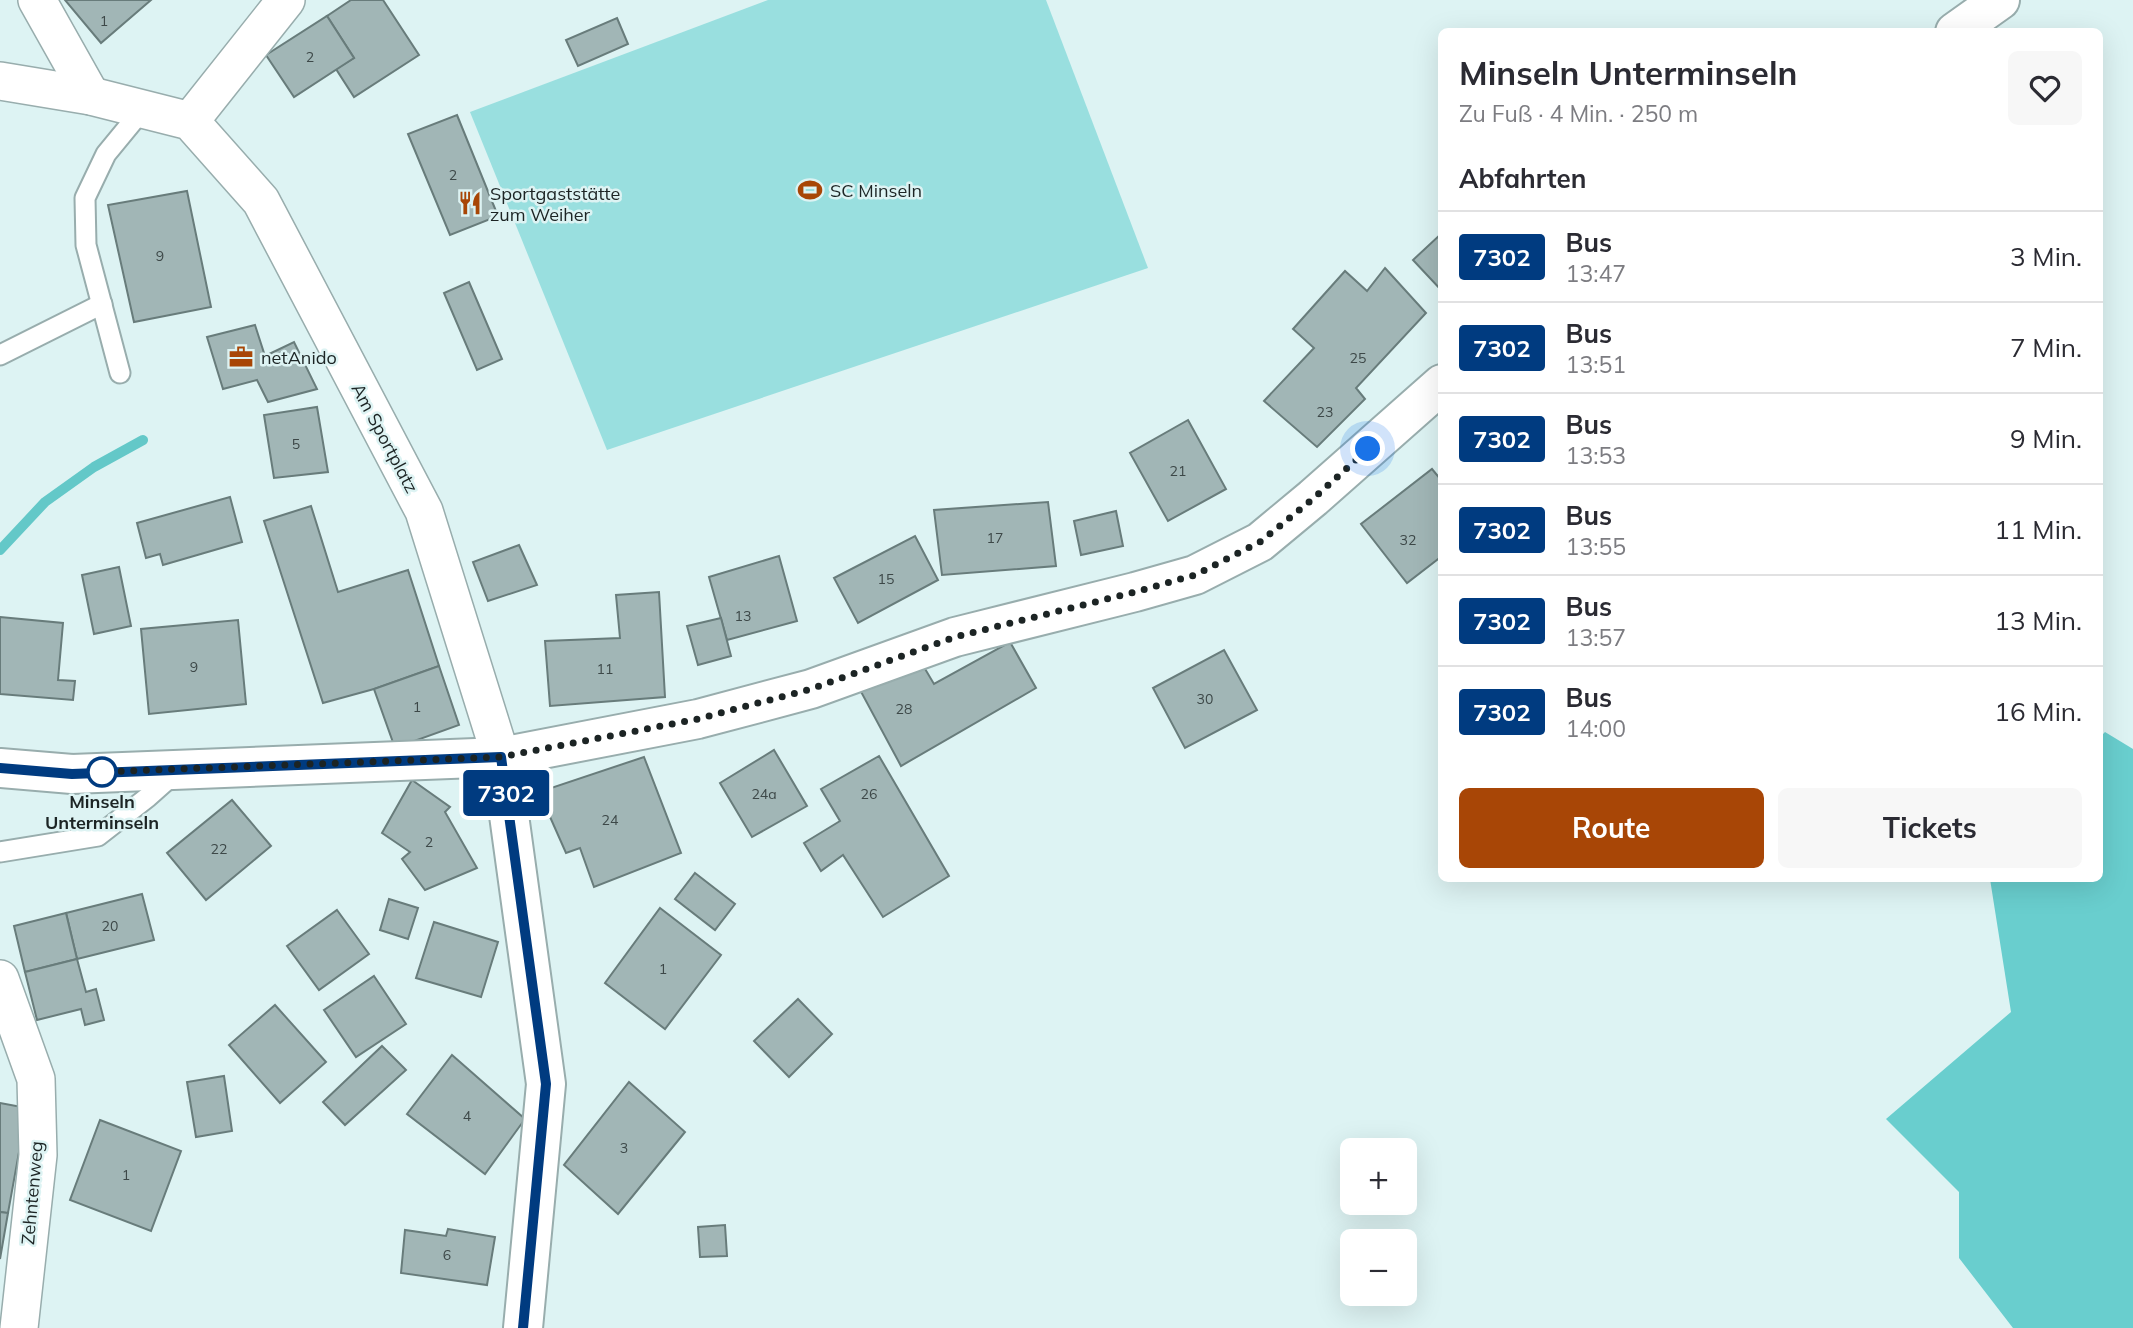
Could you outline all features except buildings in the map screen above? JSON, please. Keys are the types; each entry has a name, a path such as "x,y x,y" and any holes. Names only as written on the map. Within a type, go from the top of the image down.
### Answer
{"street":[{"path":"37,0 91,96"},
{"path":"0,80 91,96 191,121 286,0"},
{"path":"1961,28 2000,0"},
{"name":"Am Sportplatz","path":"191,121 261,201 424,512 501,757"},
{"path":"0,768 72,774 501,757 698,719 811,689 955,637 1195,575 1260,542 1314,498 1438,388"},
{"path":"501,757 546,1084 523,1328"},
{"name":"Zehntenweg","path":"0,979 36,1079 38,1155 19,1328"}],"lane":[{"path":"120,373 86,245 85,198 106,154 143,109"},
{"path":"0,355 102,304"},
{"path":"0,852 98,836 179,769"}],"shaded area":[{"name":"SC Minseln","path":"768,0 1046,0 1148,268 607,450 470,112"},
{"path":"2105,732 2133,749 2133,1328 2013,1328 1959,1258 1959,1192 1886,1119 2011,1012 1990,882 2103,882"}],"waterway":[{"path":"0,550 45,502 94,467 143,440"}],"bus line":[{"name":"7302","path":"0,768 72,774 501,757 546,1084 523,1328"}],"place":[{"name":"SC Minseln","path":"810,190"},
{"name":"Sportgaststätte zum Weiher","path":"470,203"},
{"name":"netAnido","path":"241,357"},
{"name":"Minseln Unterminseln","path":"102,772"}],"route":[{"path":"102,772 99,772 501,757 698,719 811,689 955,637 1195,575 1260,542 1368,449"}]}
